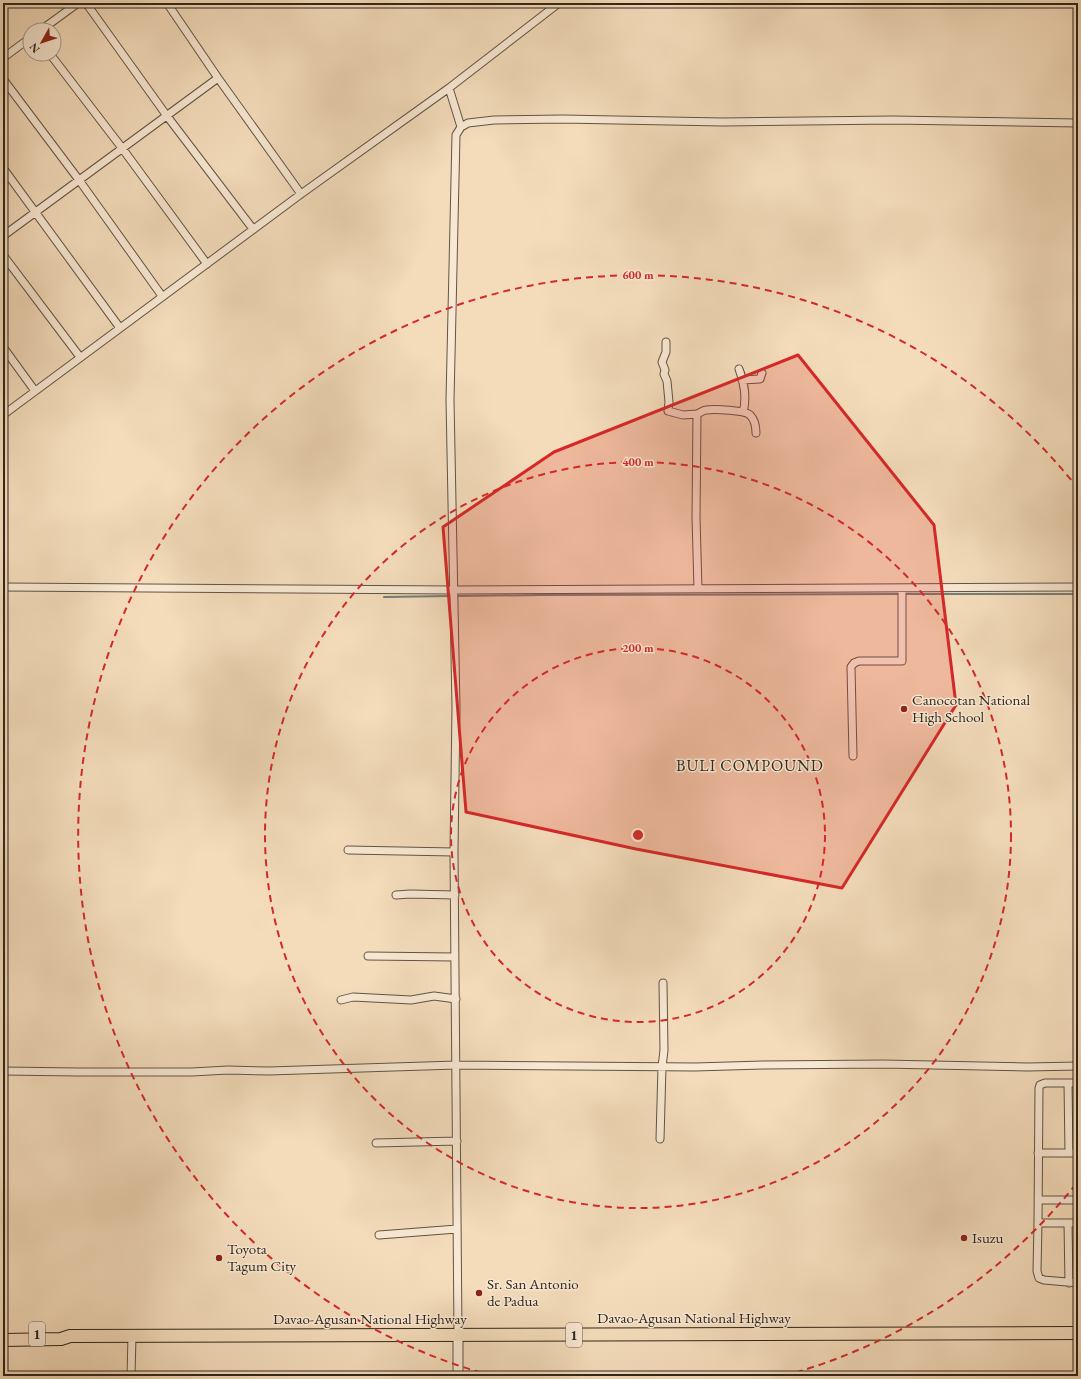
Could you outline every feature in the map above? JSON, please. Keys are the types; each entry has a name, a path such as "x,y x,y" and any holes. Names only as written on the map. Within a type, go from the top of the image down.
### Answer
{"highway":[{"name":"Davao-Agusan National Highway","path":"3,1334 61,1333 70,1336 132,1336 1078,1333"},
{"name":"Davao-Agusan National Highway","path":"3,1340 61,1339 70,1336"}],"street":[{"path":"52,22 78,3"},
{"path":"86,3 167,116 253,229"},
{"path":"168,3 218,78 301,194"},
{"path":"3,415 253,229 449,88 559,3"},
{"path":"3,58 22,44"},
{"path":"56,62 122,148 206,264"},
{"path":"3,236 218,78"},
{"path":"3,80 79,180 162,296"},
{"path":"449,88 461,127"},
{"path":"458,1376 454,852 456,707 450,400 456,135 461,127 468,123 494,120 563,119 722,122 893,120 1078,123"},
{"path":"3,168 36,211 120,328"},
{"path":"3,255 80,357"},
{"path":"666,342 666,352 662,362 667,381 669,402 668,411 683,415 697,414 706,410 743,412 749,414 753,420 756,433"},
{"path":"3,347 35,391"},
{"path":"739,369 742,374 745,405 743,412"},
{"path":"742,380 760,379 762,373"},
{"path":"697,414 696,517 698,589"},
{"path":"3,588 454,590 1078,586"},
{"path":"853,756 851,667 854,663 859,661 902,661 902,588"},
{"path":"348,850 454,852"},
{"path":"396,895 455,895"},
{"path":"368,956 456,957"},
{"path":"660,1139 662,1066 664,1050 663,983"},
{"path":"341,1000 353,997 411,1000 434,996 456,999"},
{"path":"3,1071 269,1071 456,1065 662,1066 883,1064 1078,1066"},
{"path":"1078,1083 1045,1083 1040,1086 1038,1153 1038,1275 1044,1280 1078,1283"},
{"path":"1068,1083 1069,1153"},
{"path":"376,1143 457,1141"},
{"path":"1038,1153 1078,1153"},
{"path":"1038,1200 1078,1200"},
{"path":"1038,1223 1078,1224"},
{"path":"1068,1223 1068,1283"},
{"path":"379,1235 457,1229"},
{"path":"131,1376 132,1336"}],"highlighted area":[{"path":"798,355 934,525 956,705 842,888 636,849 466,812 443,527 554,452"}],"waterway":[{"path":"458,596 899,594"},
{"path":"905,594 1078,594"},
{"path":"384,597 450,596"}],"place":[{"name":"Canocotan National High School","path":"904,709"},
{"name":"Isuzu","path":"964,1238"},
{"name":"Toyota Tagum City","path":"219,1258"},
{"name":"Sr. San Antonio de Padua","path":"479,1293"}],"district":[{"name":"BULI COMPOUND","path":"750,765"}]}
